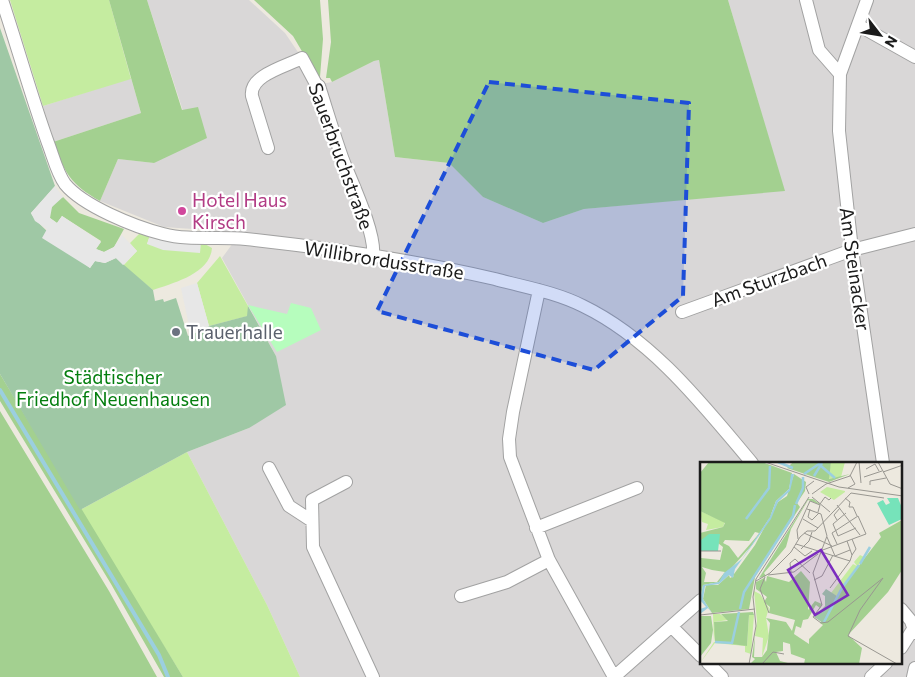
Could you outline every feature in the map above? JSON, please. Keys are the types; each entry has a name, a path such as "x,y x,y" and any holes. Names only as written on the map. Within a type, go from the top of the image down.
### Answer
{"street":[{"name":"Willibrordusstraße","path":"2,0 41,123 60,173 65,184 81,197 125,220 166,235 238,238 373,256 471,274 539,290 584,306 608,320 634,339 690,390 751,462"},
{"path":"806,0 819,50 840,74"},
{"name":"Am Steinacker","path":"867,0 840,74 839,140 852,250 883,462"},
{"path":"858,25 915,57"},
{"name":"Sauerbruchstraße","path":"268,148 252,96 252,88 259,79 302,58 316,84 319,86 333,131 367,224 374,248 373,256"},
{"name":"Am Sturzbach","path":"682,312 852,250 915,234"},
{"path":"539,290 513,412 509,445 511,464 549,560 614,677 700,601"},
{"path":"269,468 289,506 312,521"},
{"path":"346,482 312,500 313,546 373,677"},
{"path":"536,528 637,488"},
{"path":"461,596 507,582 549,560"},
{"path":"902,610 915,629 902,647"},
{"path":"672,626 700,655"},
{"path":"709,664 722,677"},
{"path":"871,677 885,664"},
{"path":"913,677 915,668"}],"highlighted area":[{"path":"489,82 689,103 683,296 594,370 377,311"}],"shaded area":[{"path":"147,0 249,0 285,33 302,58 315,85 332,82 379,60 395,157 449,163 483,197 543,223 584,209 784,190 728,0 915,0 915,677 300,677 267,605 187,452 249,428 276,356 222,258 233,243 235,232 164,227 100,201 118,159 154,163 183,111"},
{"path":"131,78 141,113 53,142 43,106"},
{"path":"55,186 63,197 52,207 50,218 57,223 62,216 101,242 96,249 104,252 114,247 122,235 137,251 123,265 116,258 105,263 95,261 90,268 42,238 47,229 35,221 31,213"},
{"path":"150,235 201,242 200,253 163,250 147,244"},
{"path":"197,283 209,326 191,335 181,288"}],"green space":[{"path":"10,0 109,0 131,79 43,106"},
{"path":"109,0 147,0 182,110 198,107 207,138 154,163 118,159 100,201 82,189 70,177 61,162 53,142 141,113"},
{"path":"254,0 320,0 323,39 320,77 317,77 293,36"},
{"path":"328,0 728,0 785,191 584,209 543,223 483,197 449,163 395,157 379,60 332,82 330,78 326,78 331,42"},
{"name":"Städtischer Friedhof Neuenhausen","path":"0,28 55,186 31,213 34,218 90,268 95,261 105,263 116,258 153,290 155,301 163,299 164,302 176,298 188,336 209,326 247,316 248,306 276,356 286,405 249,428 187,452 80,510 0,374"},
{"path":"63,197 79,213 124,229 114,247 104,252 96,249 101,241 62,216 57,223 50,218 50,211 53,206"},
{"path":"139,234 150,235 147,244 201,242 212,248 210,257 198,271 153,290 123,266 137,251 130,243"},
{"path":"220,256 248,306 248,316 209,326 197,283"},
{"path":"291,303 311,308 321,330 277,352 248,305 287,314"},
{"path":"0,374 183,677 164,677 111,584 0,401"},
{"path":"0,411 109,591 157,677 0,677"},
{"path":"187,452 267,605 300,677 183,677 80,510"}],"waterway":[{"path":"0,390 159,655 168,677"}],"place":[{"name":"Hotel Haus Kirsch","path":"182,211"},
{"name":"Trauerhalle","path":"176,332"}]}
